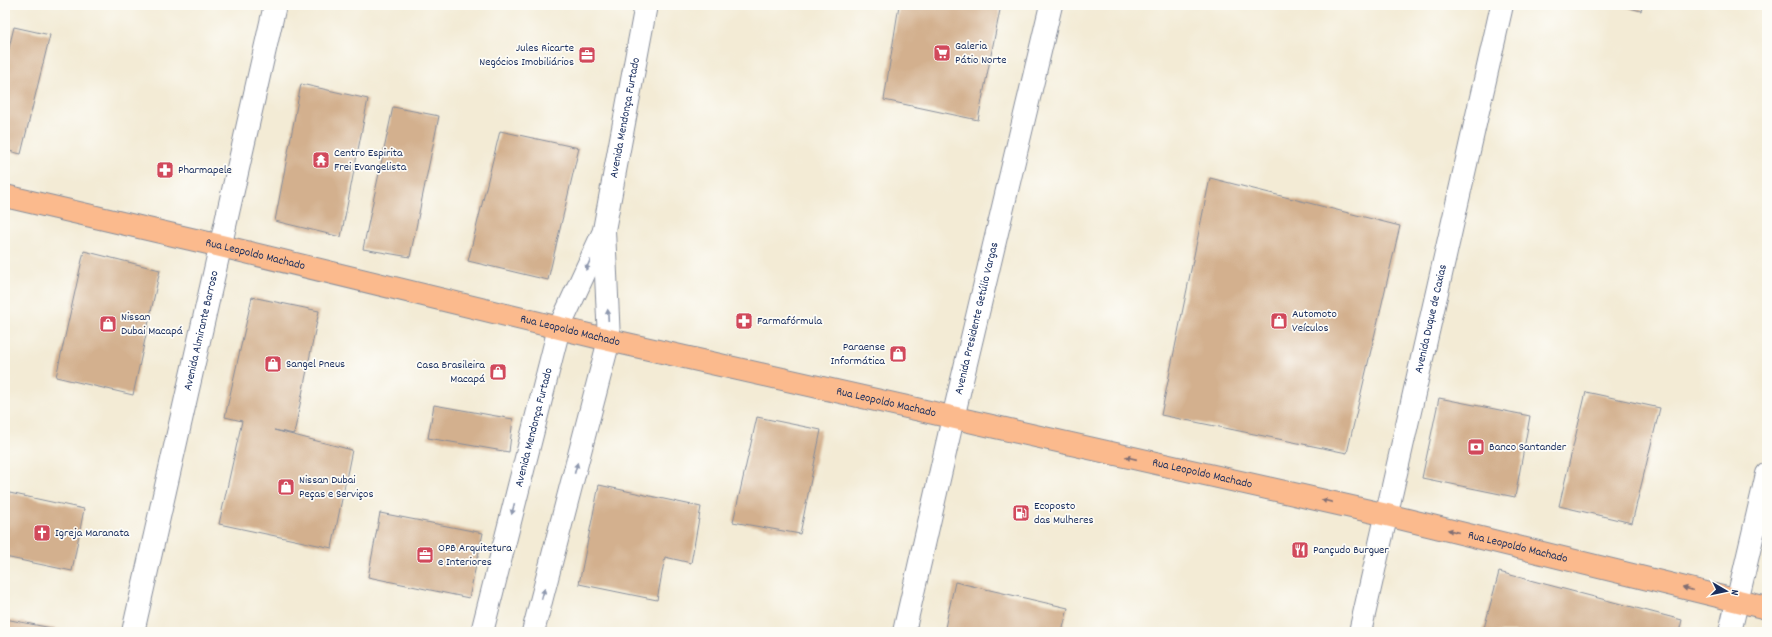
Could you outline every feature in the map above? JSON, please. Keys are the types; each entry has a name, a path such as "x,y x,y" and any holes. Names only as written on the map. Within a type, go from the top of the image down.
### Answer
{"main road":[{"name":"Rua Leopoldo Machado","path":"5,196 221,246 609,340 1387,515 1767,608"}],"street":[{"name":"Avenida Almirante Barroso","path":"133,632 275,5"},
{"name":"Avenida Mendonça Furtado","path":"534,632 609,340 604,230 646,5"},
{"name":"Avenida Presidente Getúlio Vargas","path":"904,632 1051,5"},
{"name":"Avenida Duque de Caxias","path":"1360,632 1502,5"},
{"name":"Avenida Mendonça Furtado","path":"482,632 560,328 604,230"},
{"path":"1730,632 1767,474"}],"building":[{"name":"Galeria Pátio Norte","path":"899,5 1001,5 978,120 884,100"},
{"path":"1618,5 1643,5 1641,11"},
{"path":"14,27 50,35 21,154 5,150 5,64"},
{"name":"Centro Espirita Frei Evangelista","path":"301,84 368,99 341,237 275,221"},
{"path":"393,107 439,116 410,257 363,249"},
{"path":"500,131 579,148 548,280 468,261"},
{"name":"Automoto Veículos","path":"1210,178 1400,226 1347,453 1161,415"},
{"name":"Nissan Dubai Macapá","path":"84,251 160,270 133,395 56,377"},
{"path":"252,297 319,311 294,434 274,430 352,450 332,548 219,524 242,421 225,417"},
{"path":"1586,392 1660,408 1632,523 1559,506"},
{"name":"Banco Santander","path":"1439,398 1530,416 1515,497 1422,478"},
{"path":"434,405 513,419 509,452 428,438"},
{"path":"757,417 821,430 800,534 733,522"},
{"path":"599,485 701,507 691,563 665,557 657,600 579,584"},
{"name":"Igreja Maranata","path":"5,492 84,509 72,571 5,557"},
{"name":"OPB Arquitetura e Interiores","path":"380,513 483,533 469,598 368,577"},
{"path":"1499,572 1682,620 1679,632 1483,632"},
{"path":"955,582 1068,608 1062,632 944,632"},
{"path":"5,619 67,631 67,632 5,632"}],"place":[{"name":"Galeria Pátio Norte","path":"942,53"},
{"name":"Jules Ricarte Negócios Imobiliários","path":"587,55"},
{"name":"Centro Espirita Frei Evangelista","path":"321,160"},
{"name":"Pharmapele","path":"165,170"},
{"name":"Farmafórmula","path":"744,321"},
{"name":"Automoto Veículos","path":"1279,321"},
{"name":"Nissan Dubai Macapá","path":"108,324"},
{"name":"Paraense Informática","path":"898,354"},
{"name":"Sangel Pneus","path":"273,364"},
{"name":"Casa Brasileira Macapá","path":"498,372"},
{"name":"Banco Santander","path":"1476,447"},
{"name":"Nissan Dubai Peças e Serviços","path":"286,487"},
{"name":"Ecoposto das Mulheres","path":"1021,513"},
{"name":"Igreja Maranata","path":"42,533"},
{"name":"Pançudo Burguer","path":"1300,550"},
{"name":"OPB Arquitetura e Interiores","path":"425,555"}]}
